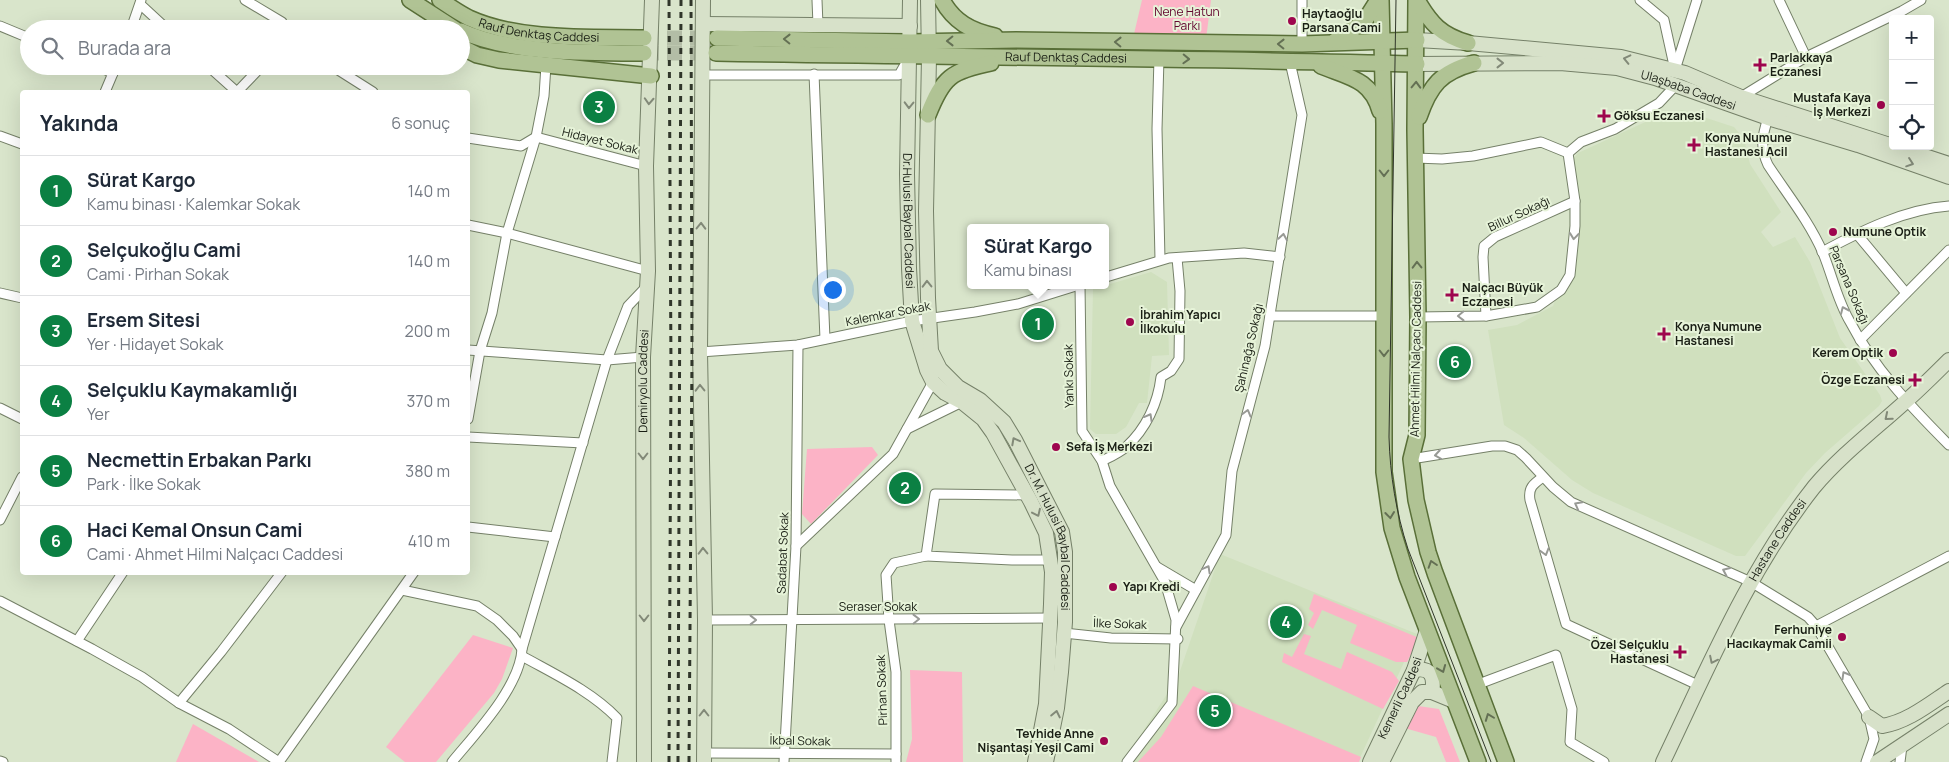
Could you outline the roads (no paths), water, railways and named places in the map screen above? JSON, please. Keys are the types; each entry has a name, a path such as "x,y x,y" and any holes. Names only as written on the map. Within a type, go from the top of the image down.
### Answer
{"main road":[{"path":"410,0 428,20"},
{"path":"410,0 441,20"},
{"path":"942,0 958,22 967,27 986,34 1016,40"},
{"path":"1379,0 1384,124 1384,472 1392,528 1406,577 1478,762"},
{"path":"1331,43 1358,27 1369,16 1379,0"},
{"path":"1417,0 1436,27 1454,38 1468,43"},
{"name":"Ahmet Hilmi Nalçacı Caddesi","path":"1417,0 1415,158 1418,435 1411,459 1416,500 1428,552 1506,762"},
{"name":"Rauf Denktaş Caddesi","path":"442,1 468,18 499,28 644,45 581,52 503,43 470,34"},
{"name":"Rauf Denktaş Caddesi","path":"717,46 910,49 929,42 1016,40 1302,44 1417,40"},
{"name":"Rauf Denktaş Caddesi","path":"910,49 929,57 1159,58 1416,64"},
{"path":"470,51 487,58 651,76"},
{"path":"928,115 938,91 952,75 967,69 1024,57"},
{"path":"1310,62 1365,84 1378,104 1384,124"},
{"path":"1415,130 1424,104 1435,84 1451,71 1474,63"}],"street":[{"path":"245,0 279,20"},
{"name":"Demiryolu Caddesi","path":"644,762 643,357 648,270 646,166 651,76 652,0"},
{"path":"704,0 700,352 705,620 704,757"},
{"path":"817,0 818,25"},
{"name":"Dr.Hulusi Baybal Caddesi","path":"910,0 907,174 912,321 933,382"},
{"name":"Dr.Hulusi Baybal Caddesi","path":"928,0 929,57 926,211 931,350"},
{"path":"1302,0 1302,44"},
{"path":"1640,0 1664,20 1675,70"},
{"path":"1675,70 1697,0"},
{"path":"1741,97 1806,57 1921,0"},
{"path":"1781,1 1806,57"},
{"path":"134,20 141,2 158,20"},
{"path":"703,24 910,26"},
{"path":"0,26 20,34"},
{"name":"Ulaşbaba Caddesi","path":"1417,40 1620,57 1675,70 1741,97 1889,145"},
{"path":"703,75 899,75 910,49"},
{"path":"1159,58 1157,129 1160,259"},
{"name":"Şahinağa Sokağı","path":"1176,627 1226,536 1232,471 1265,346 1302,115 1290,62"},
{"name":"Ulaşbaba Caddesi","path":"1416,64 1560,63 1599,66 1634,72 1768,118 1858,145 1949,177"},
{"path":"470,408 480,351 492,313 507,233 536,137 544,96 546,65"},
{"path":"814,74 826,339"},
{"path":"106,90 112,75"},
{"path":"218,75 235,90"},
{"path":"239,90 253,75"},
{"path":"346,75 370,90"},
{"path":"1568,153 1581,142 1615,128 1659,103 1675,86"},
{"name":"Parsana Sokağı","path":"1768,118 1761,144 1763,155 1812,232 1822,252 1848,320 1860,340 1906,402 1949,445"},
{"path":"0,136 20,143"},
{"path":"470,138 521,146 536,137"},
{"name":"Hidayet Sokak","path":"536,137 646,166"},
{"path":"1415,158 1442,159 1474,156 1541,142 1568,153"},
{"name":"Ulaşbaba Caddesi","path":"1905,150 1949,164"},
{"path":"1418,317 1486,316 1537,307 1560,290 1570,275 1575,226 1575,201 1568,153"},
{"name":"Billur Sokağı","path":"1486,316 1484,246 1495,237 1575,201"},
{"path":"1822,252 1856,233 1930,208 1949,206"},
{"path":"470,225 507,233 648,270"},
{"path":"1856,233 1906,293"},
{"path":"1860,340 1949,250"},
{"path":"1109,276 1160,259 1244,253 1280,257"},
{"path":"1102,462 1126,448 1149,418 1159,394 1161,377 1171,370 1179,360 1180,291 1177,258"},
{"path":"452,762 498,704 511,683 522,652 607,360 628,306 647,285"},
{"name":"Kalemkar Sokak","path":"700,352 798,345 912,321 1018,304 1066,289"},
{"name":"Yankı Sokak","path":"1079,289 1082,431 1102,462 1110,486 1166,582 1176,620 1176,627"},
{"path":"0,293 20,297"},
{"path":"1270,316 1384,316"},
{"name":"Sadabat Sokak","path":"785,758 796,546 798,345"},
{"path":"470,350 607,360 643,357"},
{"name":"Dr. M. Hulusi Baybal Caddesi","path":"931,350 940,370 958,387 980,400 1004,422 1062,532 1067,580 1064,633 1058,708 1046,762"},
{"name":"Hastane Caddesi","path":"1663,762 1751,582 1792,518 1828,472 1853,447 1906,402 1949,360"},
{"path":"796,546 893,454 933,382"},
{"name":"Dr. M. Hulusi Baybal Caddesi","path":"933,382 945,393 962,402 983,419 993,433 1028,496 1046,533 1052,572 1051,618 1046,704 1035,762"},
{"path":"907,429 962,402"},
{"path":"0,408 20,418"},
{"path":"470,437 583,443"},
{"path":"1411,459 1492,446 1505,446 1517,450 1562,496 1583,508 1751,582 1808,617 1816,626 1869,717 1874,739 1866,762"},
{"path":"1543,477 1534,483 1529,491 1530,500 1566,624 1700,686"},
{"path":"0,520 20,481"},
{"path":"926,556 935,494 1028,496"},
{"path":"470,527 555,537"},
{"name":"Pirhan Sokak","path":"896,758 896,672 889,620 886,575 894,563 926,556 1050,560"},
{"path":"1816,626 1949,556"},
{"path":"1157,567 1196,590"},
{"path":"77,641 121,575"},
{"path":"179,703 222,652 280,575"},
{"path":"0,601 142,677 179,703 229,729 279,762 412,575"},
{"path":"402,590 477,606 497,620 513,636 522,652 608,708 617,718 612,762"},
{"name":"Seraser Sokak","path":"705,620 1051,618"},
{"path":"1127,762 1172,703 1176,627"},
{"name":"Kemerli Caddesi","path":"1370,762 1414,670 1427,630"},
{"name":"İlke Sokak","path":"1064,633 1110,638 1176,639"},
{"path":"1476,684 1556,655 1572,709 1570,742 1604,762"},
{"path":"1414,670 1422,669 1430,672 1434,681 1432,692 1454,701"},
{"name":"Kemerli Caddesi","path":"1382,762 1412,702 1422,692 1432,692"},
{"path":"1869,717 1882,726 1895,724 1949,692"},
{"path":"1885,760 1949,714"},
{"path":"1900,762 1902,746"},
{"name":"İkbal Sokak","path":"704,757 896,758"}],"tunnel":[{"path":"644,38 716,38"},
{"path":"644,53 715,53"}],"tram line":[{"path":"1396,0 1389,437 1392,479 1400,521 1408,549 1491,762"}],"railway":[{"path":"669,0 671,370 669,762"},
{"path":"678,762 681,0"},
{"path":"689,762 692,355 691,0"}],"place":[{"name":"Haytaoğlu Parsana Cami","path":"1292,21"},
{"name":"Parlakkaya Eczanesi","path":"1760,65"},
{"name":"Mustafa Kaya İş Merkezi","path":"1881,105"},
{"name":"Ersem Sitesi","path":"599,107"},
{"name":"Göksu Eczanesi","path":"1604,116"},
{"name":"Konya Numune Hastanesi Acil","path":"1694,145"},
{"name":"Numune Optik","path":"1833,232"},
{"name":"Nalçacı Büyük Eczanesi","path":"1452,295"},
{"name":"İbrahim Yapıcı İlkokulu","path":"1130,322"},
{"name":"Sürat Kargo","path":"1038,324"},
{"name":"Konya Numune Hastanesi","path":"1664,334"},
{"name":"Kerem Optik","path":"1893,353"},
{"name":"Haci Kemal Onsun Cami","path":"1455,362"},
{"name":"Özge Eczanesi","path":"1915,380"},
{"name":"Sefa İş Merkezi","path":"1056,447"},
{"name":"Selçukoğlu Cami","path":"905,488"},
{"name":"Yapı Kredi","path":"1113,587"},
{"name":"Selçuklu Kaymakamlığı","path":"1286,622"},
{"name":"Ferhuniye Hacıkaymak Camii","path":"1842,637"},
{"name":"Özel Selçuklu Hastanesi","path":"1680,652"},
{"name":"Necmettin Erbakan Parkı","path":"1215,711"},
{"name":"Tevhide Anne Nişantaşı Yeşil Cami","path":"1104,741"}],"park label":[{"name":"Nene Hatun Parkı","path":"1187,19"}]}
